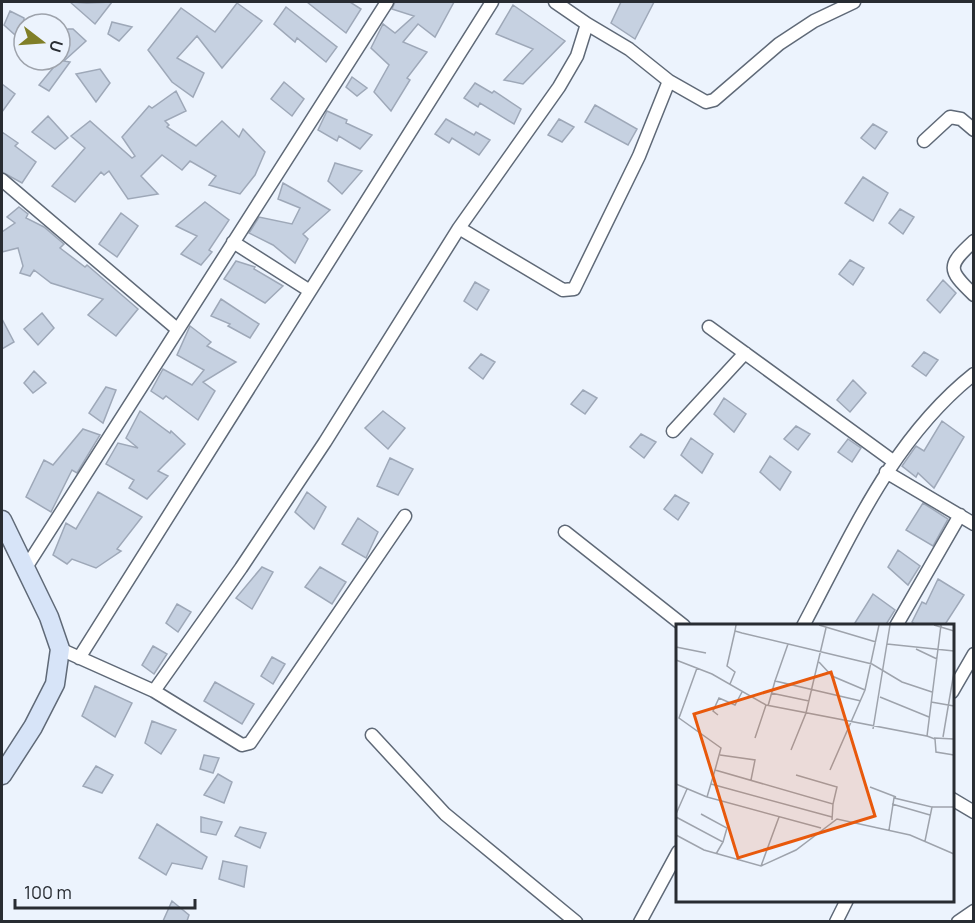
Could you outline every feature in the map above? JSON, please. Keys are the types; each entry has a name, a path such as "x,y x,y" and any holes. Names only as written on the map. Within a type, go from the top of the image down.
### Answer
{"main road":[{"path":"2,520 49,616 60,649 55,684 33,727 2,775"}],"street":[{"path":"25,569 387,2"},
{"path":"78,658 492,2"},
{"path":"555,2 629,49 669,81 697,99 706,102 714,100 779,44 814,21 854,2"},
{"path":"154,691 319,451 459,228 572,68 587,24"},
{"path":"459,228 563,290 574,289 639,156 669,81"},
{"path":"924,141 950,117 960,119 974,130"},
{"path":"2,180 177,329"},
{"path":"974,241 955,259 952,267 954,275 974,295"},
{"path":"232,242 310,291"},
{"path":"709,327 890,466 974,524"},
{"path":"673,431 745,353"},
{"path":"804,624 890,466 928,416 974,374"},
{"path":"897,624 960,515"},
{"path":"60,649 154,691 242,745 250,743 405,516"},
{"path":"565,532 681,624"},
{"path":"954,689 974,654"},
{"path":"372,735 445,814 576,921"},
{"path":"954,800 974,812"},
{"path":"640,921 676,856"},
{"path":"836,921 847,902"},
{"path":"958,921 974,911"}],"building":[{"path":"70,2 87,3 112,2 95,24"},
{"path":"307,2 350,2 361,9 346,33"},
{"path":"395,2 454,2 435,37 418,24 403,42 427,52 407,78 410,80 391,111 374,92 389,65 371,48 383,24 395,33 414,16 392,9"},
{"path":"621,2 654,2 635,39 611,23"},
{"path":"237,3 262,21 222,68 197,36 177,58 204,73 193,97 172,82 148,50 181,8 215,32"},
{"path":"513,5 565,41 523,84 504,80 533,49 496,34"},
{"path":"286,7 337,47 326,62 297,38 295,42 274,24"},
{"path":"10,11 12,12 12,32 4,25"},
{"path":"112,22 132,27 119,41 108,34"},
{"path":"72,29 86,41 72,54"},
{"path":"100,69 110,83 96,102 76,74"},
{"path":"50,72 63,72 49,91 39,85"},
{"path":"352,77 367,88 357,96 346,87"},
{"path":"284,82 304,99 292,116 271,99"},
{"path":"475,83 492,93 494,91 521,109 514,124 480,103 478,107 464,98"},
{"path":"2,84 15,94 2,112"},
{"path":"176,91 186,111 165,121 169,125 167,127 196,146 222,121 239,137 243,129 265,152 255,175 240,194 209,185 216,176 190,161 182,170 162,155 141,176 158,194 128,199 109,171 104,175 101,172 75,202 52,186 85,148 71,136 90,121 132,158 135,156 122,137 149,106 152,108"},
{"path":"595,105 637,129 628,145 585,122"},
{"path":"327,111 372,135 360,149 339,136 337,141 318,130"},
{"path":"48,116 68,138 55,149 32,132"},
{"path":"446,119 474,135 476,132 490,140 479,155 452,138 449,143 435,134"},
{"path":"559,119 574,127 562,142 548,135"},
{"path":"873,124 887,132 875,149 861,138"},
{"path":"2,132 18,143 15,146 36,162 22,183 2,172"},
{"path":"335,163 362,171 342,194 328,181"},
{"path":"863,177 888,193 873,221 845,203"},
{"path":"283,183 330,210 303,234 308,239 295,263 273,245 249,233 259,217 292,224 300,208 278,199"},
{"path":"205,202 229,220 209,250 212,252 201,265 181,254 197,236 176,226"},
{"path":"19,207 28,214 26,218 44,227 64,244 60,248 85,267 87,265 138,309 116,336 88,315 103,299 51,283 34,270 30,276 20,273 23,266 18,248 2,252 2,232 15,223 7,217"},
{"path":"900,209 914,217 903,234 889,223"},
{"path":"121,213 138,226 117,257 99,244"},
{"path":"850,260 864,268 853,285 839,274"},
{"path":"236,261 255,267 254,269 283,286 265,303 224,279"},
{"path":"943,280 956,293 940,313 927,300"},
{"path":"475,282 489,290 477,310 464,301"},
{"path":"221,299 259,324 250,338 228,326 230,324 211,316"},
{"path":"42,313 54,328 38,345 24,329"},
{"path":"2,319 14,342 2,349"},
{"path":"190,326 211,342 207,346 236,362 203,382 215,391 198,420 166,396 163,399 151,391 163,369 192,385 204,370 177,355"},
{"path":"924,352 938,360 926,376 912,366"},
{"path":"481,354 495,362 483,379 469,368"},
{"path":"34,371 46,383 33,393 24,383"},
{"path":"853,380 866,393 850,412 837,400"},
{"path":"106,387 116,390 103,423 89,413"},
{"path":"583,390 597,398 585,414 571,404"},
{"path":"724,398 746,414 734,432 714,414"},
{"path":"140,411 170,433 171,431 185,444 158,471 168,476 147,499 129,488 134,480 106,464 118,443 138,448 126,438"},
{"path":"383,411 405,428 388,449 365,428"},
{"path":"942,421 964,437 934,488 918,473 916,477 902,466 916,446 924,451"},
{"path":"796,426 810,434 798,450 784,439"},
{"path":"83,429 100,435 77,473 72,470 51,512 26,497 44,460 53,465"},
{"path":"641,434 656,442 644,458 630,447"},
{"path":"691,438 713,454 702,473 681,455"},
{"path":"848,439 861,448 852,462 838,452"},
{"path":"770,456 791,472 780,490 760,472"},
{"path":"390,458 413,469 398,495 377,486"},
{"path":"98,492 142,517 117,549 121,551 96,568 72,559 67,564 53,555 66,523 76,529"},
{"path":"307,492 326,507 314,529 295,512"},
{"path":"675,495 689,503 678,520 664,509"},
{"path":"923,503 948,519 933,546 906,530"},
{"path":"358,518 378,532 366,558 342,544"},
{"path":"898,550 920,566 908,585 888,567"},
{"path":"262,567 273,572 252,609 236,598"},
{"path":"320,567 346,582 332,604 305,587"},
{"path":"938,579 964,595 945,624 915,624 912,622 922,602 926,604"},
{"path":"873,594 895,610 886,624 854,624"},
{"path":"177,604 191,612 178,632 166,623"},
{"path":"153,646 167,654 154,674 142,665"},
{"path":"272,657 285,664 273,684 261,676"},
{"path":"215,682 254,704 242,724 204,701"},
{"path":"95,686 132,703 115,737 82,716"},
{"path":"152,721 176,730 161,754 145,743"},
{"path":"204,755 219,758 213,773 200,769"},
{"path":"96,766 113,775 102,793 83,786"},
{"path":"218,774 232,782 224,803 204,795"},
{"path":"201,817 222,822 216,835 201,832"},
{"path":"157,824 207,857 202,869 172,863 166,875 139,858"},
{"path":"240,827 266,833 260,848 235,836"},
{"path":"223,861 247,866 244,887 219,879"},
{"path":"172,901 189,915 187,921 163,921"}]}
